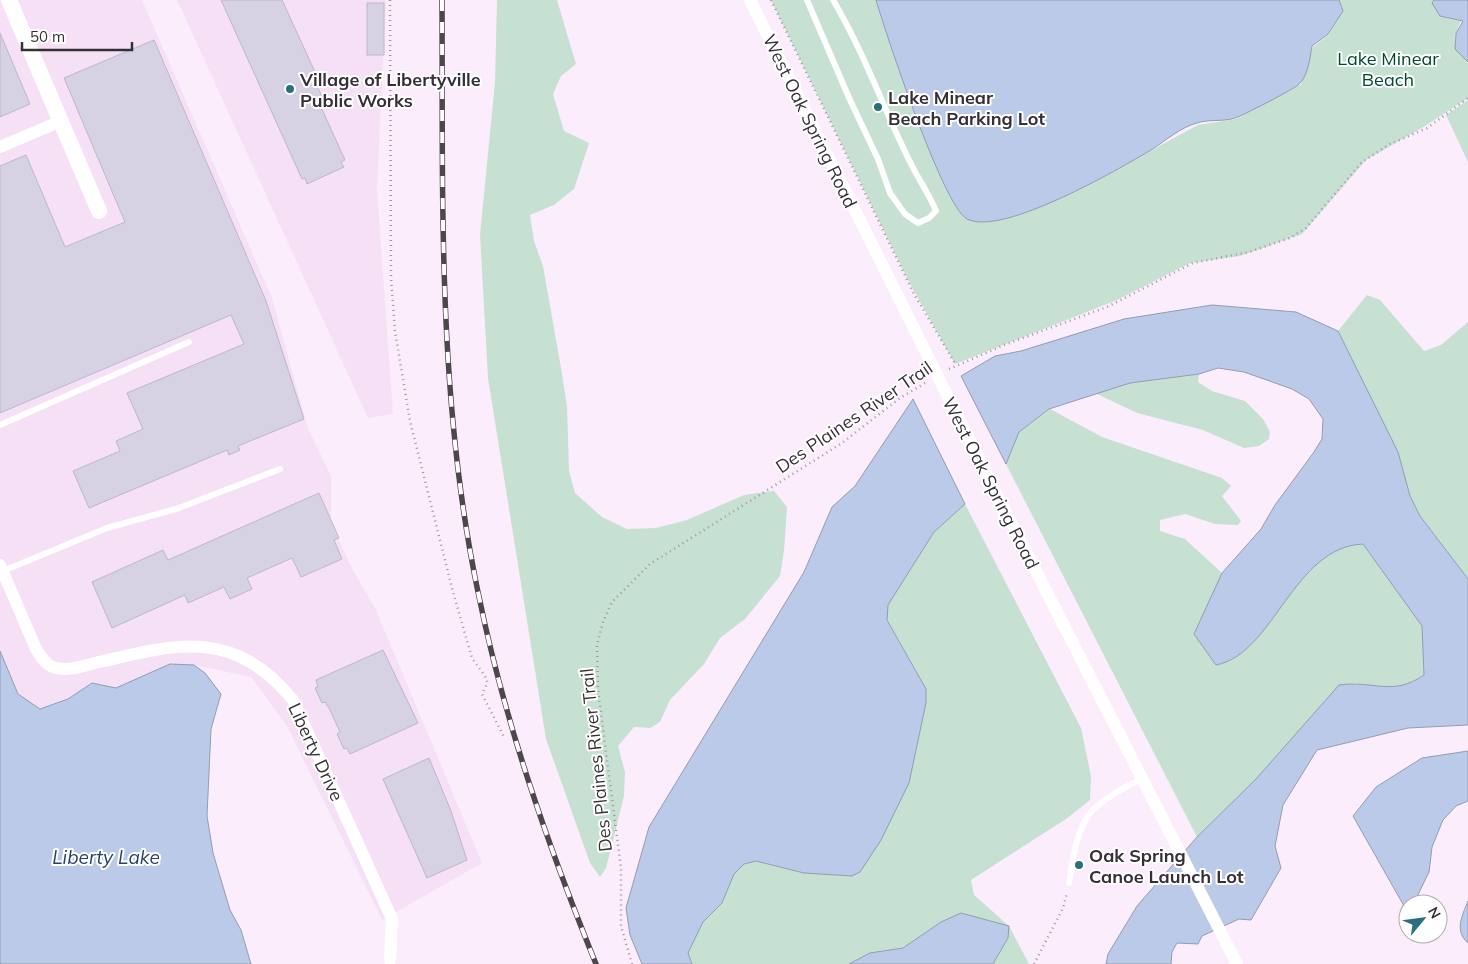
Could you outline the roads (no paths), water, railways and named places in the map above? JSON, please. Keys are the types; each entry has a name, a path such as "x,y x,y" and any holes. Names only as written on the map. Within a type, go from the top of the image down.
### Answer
{"street":[{"path":"10,0 99,211"},
{"name":"West Oak Spring Road","path":"750,0 937,376 1238,964"},
{"path":"0,148 61,121"},
{"name":"Liberty Drive","path":"1,568 36,649 42,659 51,667 70,669 162,647 213,648 236,655 258,666 278,682 293,700 392,918 390,960"}],"lane":[{"path":"807,0 878,160 890,193 905,214 918,222 930,218 936,211 932,200 911,164 848,26 833,0"},
{"path":"0,424 189,342"},
{"path":"1,568 107,528 179,508 280,469"},
{"path":"1069,883 1078,838 1088,814 1143,778"}],"water":[{"path":"876,0 1339,0 1343,11 1328,34 1312,46 1304,77 1294,88 1235,118 1191,125 1135,159 1060,198 1032,210 984,222 967,219 957,207 944,184 916,117"},
{"path":"1434,0 1468,0 1468,62 1455,49 1456,33 1463,21 1440,16 1432,3"},
{"path":"1212,305 1296,312 1338,331 1398,452 1410,496 1420,516 1468,579 1468,725 1408,728 1317,750 1283,805 1275,846 1281,868 1251,920 1239,919 1202,936 1198,944 1177,943 1172,952 1171,964 1106,964 1108,954 1137,906 1197,837 1256,779 1339,685 1363,684 1392,687 1413,682 1424,675 1422,626 1363,544 1339,550 1319,563 1301,581 1254,642 1236,657 1216,665 1194,634 1222,573 1261,529 1275,505 1322,439 1323,419 1309,399 1292,389 1244,372 1218,368 1199,374 1130,383 1049,409 1019,432 1006,464 961,376 995,356 1021,351 1124,319"},
{"path":"913,399 965,504 934,532 888,605 887,620 926,689 926,703 909,783 881,840 860,872 852,876 804,873 756,861 744,864 734,874 722,903 703,922 688,953 692,964 642,964 630,935 626,908 649,827 804,572 832,507 855,486"},
{"name":"Liberty Lake","path":"0,651 18,694 40,709 68,699 92,683 116,688 170,664 194,665 205,673 221,694 211,729 207,816 213,853 230,910 241,930 251,964 0,964"},
{"path":"1468,751 1468,801 1456,806 1443,820 1432,847 1429,872 1418,894 1398,895 1353,816 1376,787 1422,758"},
{"path":"1468,901 1468,943 1461,933 1460,923"},
{"path":"961,913 1009,926 1008,938 993,964 849,964 870,953 903,948 941,922"}],"railway":[{"path":"442,0 442,149 445,297 455,445 465,519 478,592 514,734 544,827 596,964"}],"place":[{"name":"Village of Libertyville Public Works","path":"290,89"},
{"name":"Lake Minear Beach Parking Lot","path":"878,107"},
{"name":"Oak Spring Canoe Launch Lot","path":"1079,865"}],"park label":[{"name":"Lake Minear Beach","path":"1388,68"}]}
